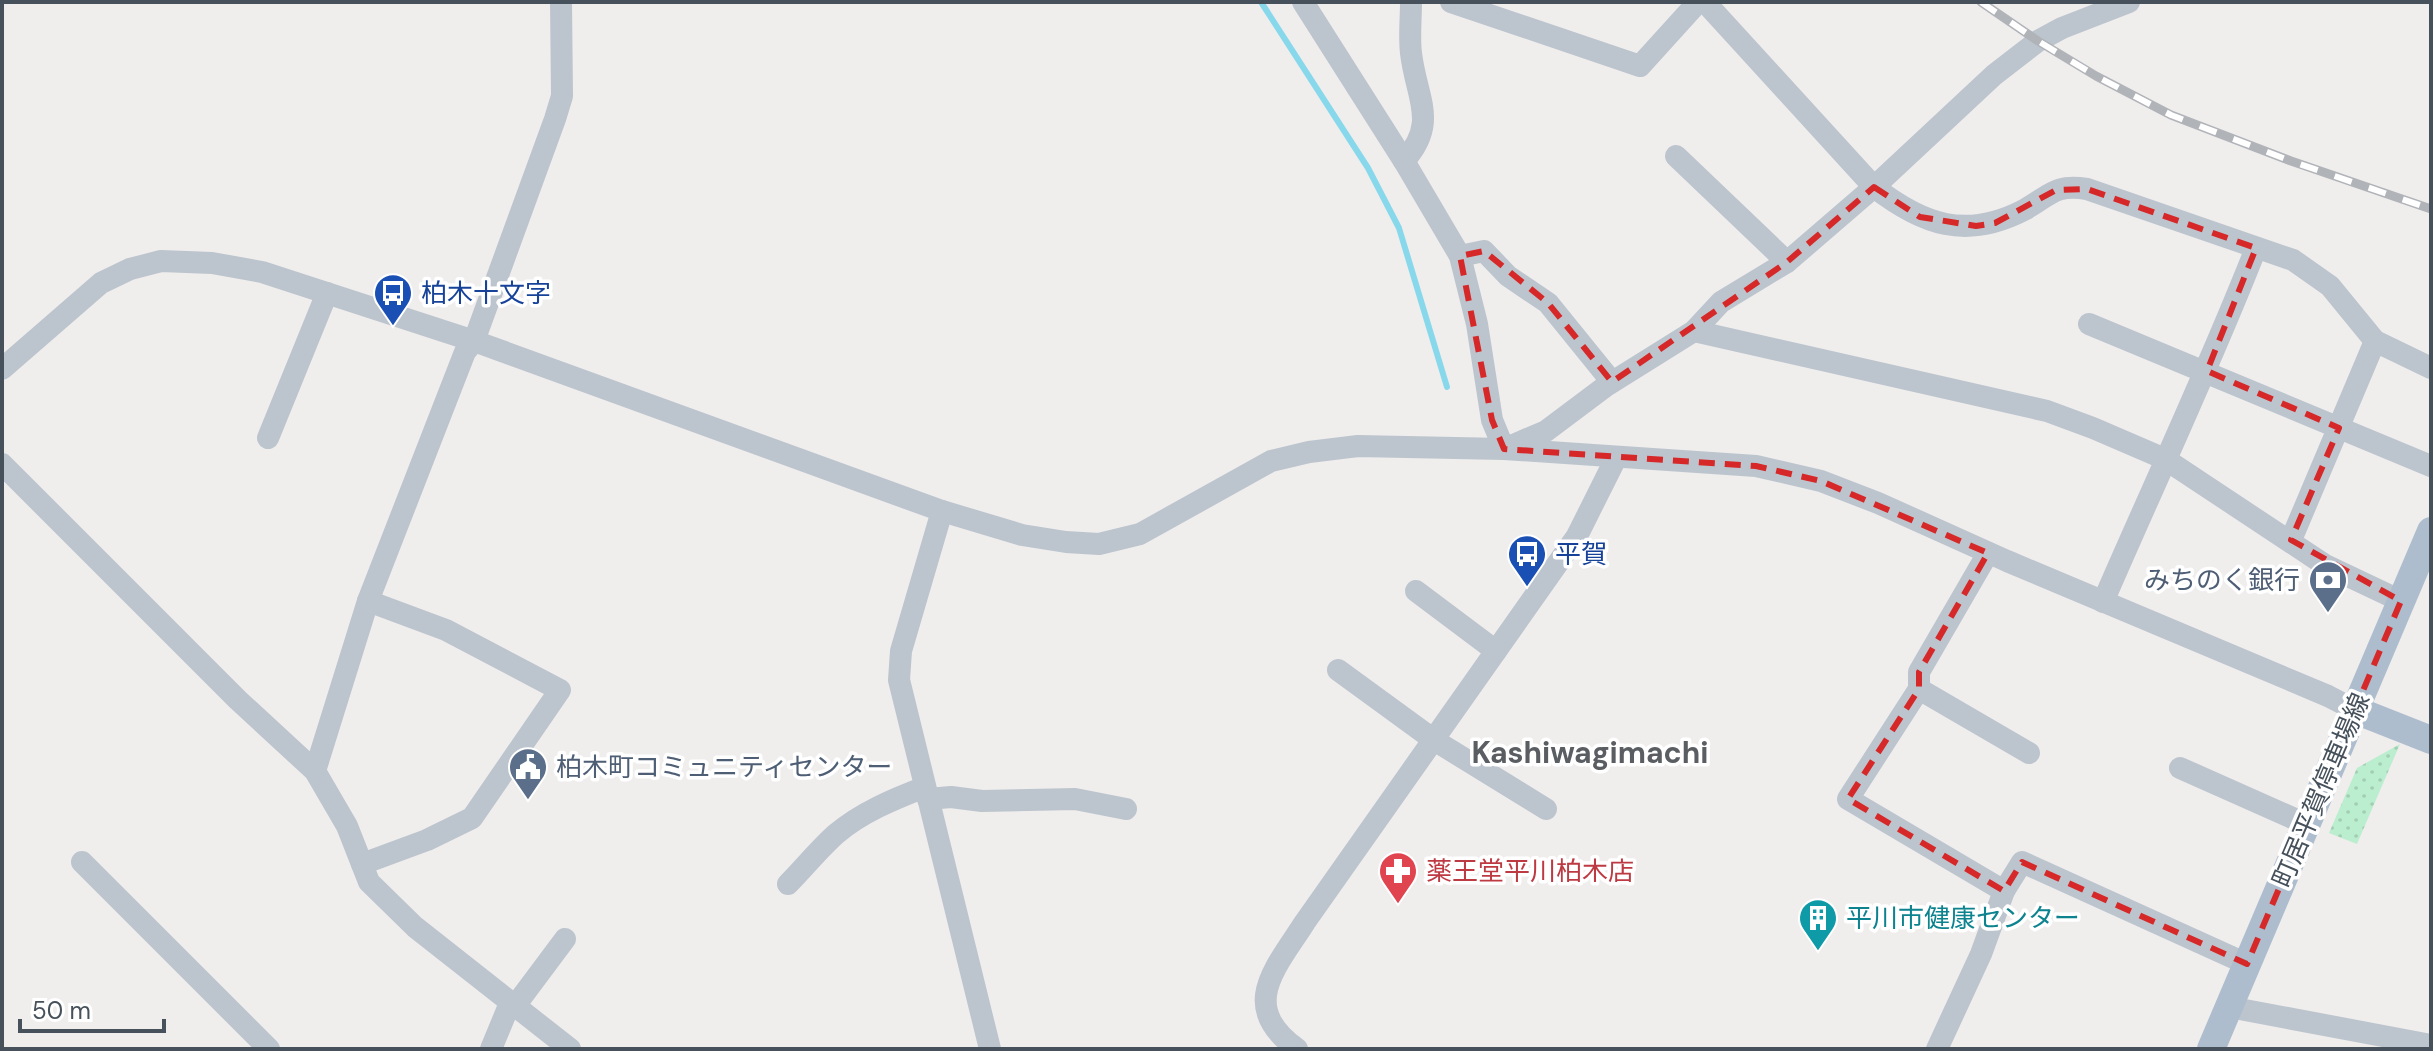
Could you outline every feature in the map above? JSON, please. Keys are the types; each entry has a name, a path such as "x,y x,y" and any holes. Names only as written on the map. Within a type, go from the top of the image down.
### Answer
{"main road":[{"name":"町居平賀停車場線","path":"2211,1049 2431,531"},
{"path":"2355,710 2431,740"}],"street":[{"path":"315,771 368,601 465,352 474,341 562,96 561,2"},
{"path":"1303,2 1460,256 1475,312 1492,420 1504,449"},
{"path":"1404,161 1419,145 1424,117 1411,52 1411,2"},
{"path":"1451,2 1640,66 1698,2"},
{"path":"1705,2 1874,187 1898,206 1920,217 1958,226 1976,226 1995,223 2026,209 2056,190 2068,187 2087,189 2293,260 2330,286 2375,341 2431,368"},
{"path":"1504,449 1546,431 1612,382 1694,331 1721,302 1787,262 1874,187 1947,116 2038,41 2062,28 2129,2"},
{"path":"1676,156 1787,262"},
{"path":"2103,602 2207,371 2256,248"},
{"path":"1460,256 1484,251 1508,276 1548,303 1612,382"},
{"path":"5,359 101,283 130,269 161,261 212,263 262,272 474,341 942,511 1022,535 1099,544 1140,534 1271,461 1358,446 1504,449 1756,466 1821,481 1878,503 2355,710"},
{"path":"268,438 327,293"},
{"path":"2089,324 2431,466"},
{"path":"1694,331 2047,411 2093,428 2165,459 2325,565 2401,601"},
{"path":"2291,540 2375,341"},
{"path":"1297,1049 1281,1037 1265,1008 1267,983 1305,922 1577,536 1616,458"},
{"path":"2,464 238,700 315,771 347,826 369,882 415,927 570,1049"},
{"path":"942,511 901,651 899,680 990,1049"},
{"path":"1988,553 1919,672 1919,689 1848,799 2004,891"},
{"path":"1416,591 1496,651"},
{"path":"362,864 427,840 472,818 560,690 446,630 368,601"},
{"path":"1338,670 1434,740 1546,809"},
{"path":"1919,689 2029,753"},
{"path":"2180,768 2306,824"},
{"path":"788,884 846,827 894,798 927,793 982,801 1075,799 1126,809"},
{"path":"82,862 269,1049"},
{"path":"1937,1049 1981,954 2004,891 2022,862 2247,964"},
{"path":"491,1049 512,1004 565,939"},
{"path":"2229,1007 2431,1045"}],"highlighted area":[{"path":"1874,187 1920,217 1976,226 1995,223 2056,190 2087,189 2256,248 2207,371 2339,428 2291,540 2401,601 2247,964 2022,862 2004,891 1848,799 1919,689 1919,672 1988,553 1821,481 1756,466 1504,449 1492,420 1460,256 1484,251 1548,303 1612,382 1787,262"}],"green space":[{"path":"2400,744 2357,844 2329,833 2357,768"}],"waterway":[{"path":"1261,2 1368,168 1399,228 1447,387"}],"railway":[{"path":"1981,2 2096,76 2171,115 2291,161 2431,209"}],"place":[{"name":"柏木十文字","path":"393,327"},
{"name":"平賀","path":"1527,588"},
{"name":"みちのく銀行","path":"2328,614"},
{"name":"柏木町コミュニティセンター","path":"528,801"},
{"name":"薬王堂平川柏木店","path":"1398,905"},
{"name":"平川市健康センター","path":"1818,952"}],"district":[{"name":"Kashiwagimachi","path":"1590,752"}]}
